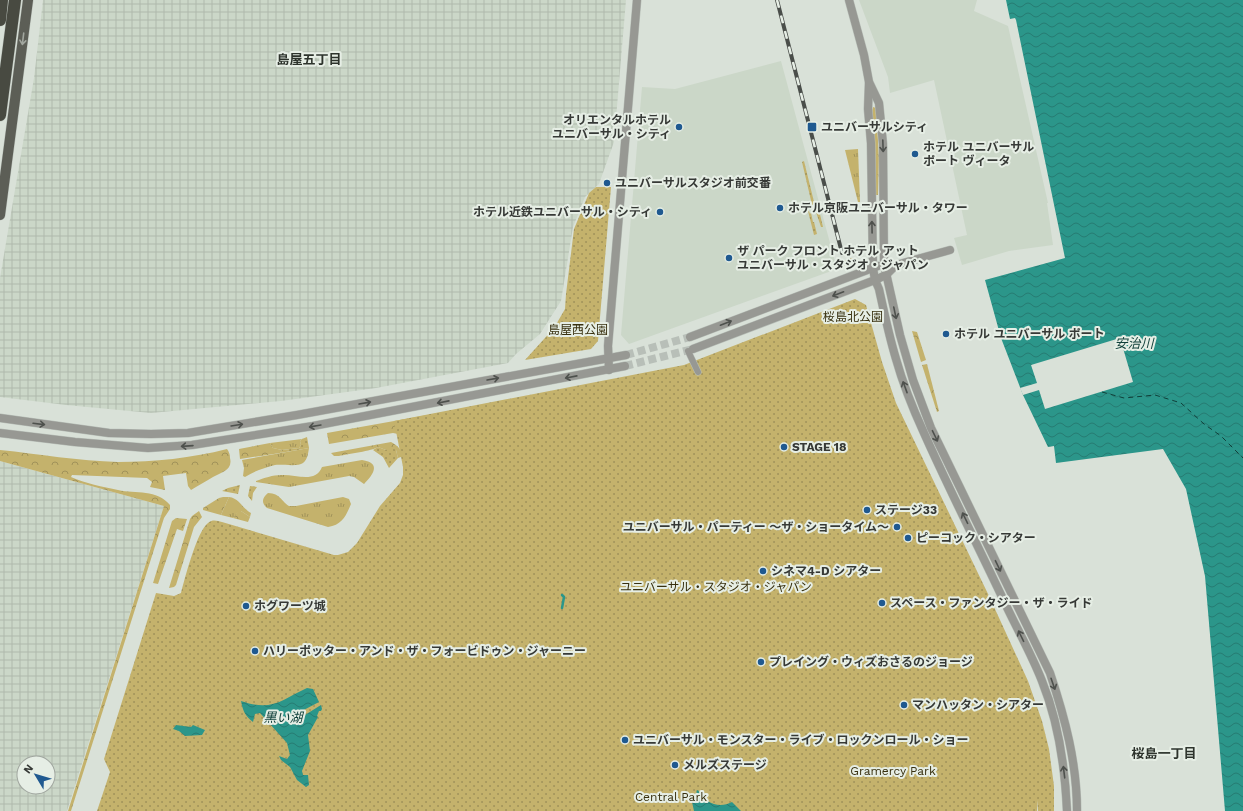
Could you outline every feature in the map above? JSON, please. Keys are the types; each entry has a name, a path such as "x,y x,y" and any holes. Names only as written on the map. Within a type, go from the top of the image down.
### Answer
{"highway":[{"path":"0,20 2,0"},
{"path":"0,115 14,0"}],"main road":[{"path":"0,215 28,0"}],"street":[{"path":"609,370 608,338 637,0"},
{"path":"849,0 870,82 879,103 881,114 883,144 884,264 900,335 913,380 931,428 1050,673 1060,703 1073,757 1077,811"},
{"path":"870,82 868,109 871,143 873,268 896,359 918,418 1043,682 1060,741 1065,776 1067,811"},
{"path":"690,337 884,264 896,265 950,250"},
{"path":"698,372 691,350 875,280 886,275 896,265"},
{"path":"0,418 109,433 188,433 297,415 626,355"},
{"path":"0,433 75,442 148,448 192,446 313,426 625,366"}],"shaded area":[{"path":"43,0 626,0 614,142 599,184 585,197 573,227 561,301 540,334 516,354 508,363 376,388 281,401 151,413 0,397 0,278 34,78"},
{"path":"859,0 977,0 974,11 1008,26 1048,203 1053,245 1009,251 962,265 954,238 967,235 934,80 890,93 888,77"},
{"path":"781,61 837,269 629,344 621,335 642,87 675,89"},
{"path":"0,461 164,506 67,811 0,811"}],"green space":[{"path":"873,107 876,108 879,158 878,195 875,195"},
{"path":"858,149 860,202 858,202 845,150"},
{"path":"804,161 815,206 818,206 823,227 821,227 815,209 813,209 802,162"},
{"name":"島屋西公園","path":"596,187 611,187 598,341 591,349 525,360 554,328 565,309 574,229 589,193"},
{"path":"806,203 810,214 811,213 817,234 814,235"},
{"path":"851,258 854,259 851,263 835,269 835,265"},
{"name":"ユニバーサル・スタジオ・ジャパン","path":"855,299 866,305 882,362 896,403 989,596 1028,681 1042,721 1049,749 1054,786 1054,811 1038,811 1037,800 1037,811 97,811 110,772 104,759 156,593 174,596 181,593 188,566 196,545 200,535 208,523 213,521 222,522 334,555 348,552 357,543 380,506 400,483 403,475 403,467 394,421 684,365"},
{"path":"912,331 917,332 926,360 921,362"},
{"path":"927,364 939,411 937,412 922,365"},
{"path":"534,396 398,434 393,433 329,444 327,433"},
{"path":"307,437 309,448 280,453 282,450 299,448 301,445 300,441"},
{"path":"302,439 300,441 301,445 299,448 282,450 273,448 270,443"},
{"path":"391,442 399,448 401,457 398,458 396,450 386,450 378,447 339,456 334,456 331,453"},
{"path":"270,443 273,448 282,450 280,453 240,459 239,449"},
{"path":"378,447 386,450 392,448 396,450 398,458 389,468 383,457 373,450"},
{"path":"309,448 306,460 301,464 275,465 259,470 245,477 243,476 244,468 242,460"},
{"path":"227,449 230,454 230,465 228,468 191,490 188,486 186,473 163,476 165,490 150,487 152,482 147,478 72,475 71,477 112,489 153,494 165,500 170,505 170,509 164,518 71,811 68,811 164,506 0,461 0,450 74,459 118,462 173,459"},
{"path":"362,460 372,464 374,467 373,473 364,484 354,477 349,476 289,487 256,482 278,475 310,477 319,472 322,467"},
{"path":"240,485 238,494 222,491 228,488"},
{"path":"250,486 257,487 253,493 252,501 248,496"},
{"path":"268,493 278,496 289,506 343,497 349,499 351,504 340,522 328,527 267,508 263,500"},
{"path":"223,497 229,497 221,515 203,510 203,508"},
{"path":"229,497 238,501 251,513 250,517 241,511 238,512 233,518 221,515"},
{"path":"199,511 202,517 194,527 176,585 169,588 190,519"},
{"path":"238,511 241,511 250,517 248,522 233,518"},
{"path":"176,518 187,519 183,531 177,529 158,584 153,583 172,521"}],"water":[{"name":"安治川","path":"1006,0 1243,0 1243,811 1225,811 1205,576 1186,489 1163,449 1056,463 1054,446 1048,447 1023,395 1001,338 985,280 1065,258 1016,20 1015,18 1010,19"},
{"name":"黒い湖","path":"307,688 313,689 319,702 298,713 300,718 321,705 322,709 319,711 318,717 308,735 310,751 302,771 303,775 308,775 309,785 306,787 297,780 290,767 281,760 279,756 287,759 290,755 287,743 260,713 255,714 253,722 250,720 245,713 241,701 252,704 269,705"},
{"path":"176,725 191,727 193,725 205,730 202,735 185,736 179,731 173,729"},
{"path":"698,790 704,798 713,804 722,805 732,802 741,811 694,811 692,798"}],"pier":[{"path":"1120,338 1133,382 1045,409 1039,390 1023,395 1020,388 1037,383 1031,365"}],"waterway":[{"path":"562,595 564,597 562,608"}],"ferry route":[{"path":"1102,392 1124,398 1155,395 1181,403 1204,424 1221,436 1243,458"}],"tunnel":[{"path":"626,355 690,337"},
{"path":"625,366 693,349"}],"railway":[{"path":"777,0 842,253"}],"place":[{"name":"オリエンタルホテル ユニバーサル・シティ","path":"679,127"},
{"name":"ユニバーサルシティ","path":"812,127"},
{"name":"ホテル ユニバーサル ポート ヴィータ","path":"915,154"},
{"name":"ユニバーサルスタジオ前交番","path":"607,183"},
{"name":"ホテル京阪ユニバーサル・タワー","path":"780,208"},
{"name":"ホテル近鉄ユニバーサル・シティ","path":"660,212"},
{"name":"ザ パーク フロント ホテル アット ユニバーサル・スタジオ・ジャパン","path":"729,258"},
{"name":"ホテル ユニバーサル ポート","path":"946,334"},
{"name":"STAGE 18","path":"784,447"},
{"name":"ステージ33","path":"867,510"},
{"name":"ユニバーサル・パーティー ～ザ・ショータイム～","path":"897,527"},
{"name":"ピーコック・シアター","path":"908,538"},
{"name":"シネマ4-D シアター","path":"763,571"},
{"name":"スペース・ファンタジー・ザ・ライド","path":"882,603"},
{"name":"ホグワーツ城","path":"246,606"},
{"name":"ハリーポッター・アンド・ザ・フォービドゥン・ジャーニー","path":"255,651"},
{"name":"プレイング・ウィズおさるのジョージ","path":"761,662"},
{"name":"マンハッタン・シアター","path":"904,705"},
{"name":"ユニバーサル・モンスター・ライブ・ロックンロール・ショー","path":"625,740"},
{"name":"メルズステージ","path":"675,765"}],"district":[{"name":"島屋五丁目","path":"309,59"},
{"name":"桜島一丁目","path":"1164,753"}],"park label":[{"name":"桜島北公園","path":"853,317"},
{"name":"Gramercy Park","path":"893,771"},
{"name":"Central Park","path":"671,797"}]}
